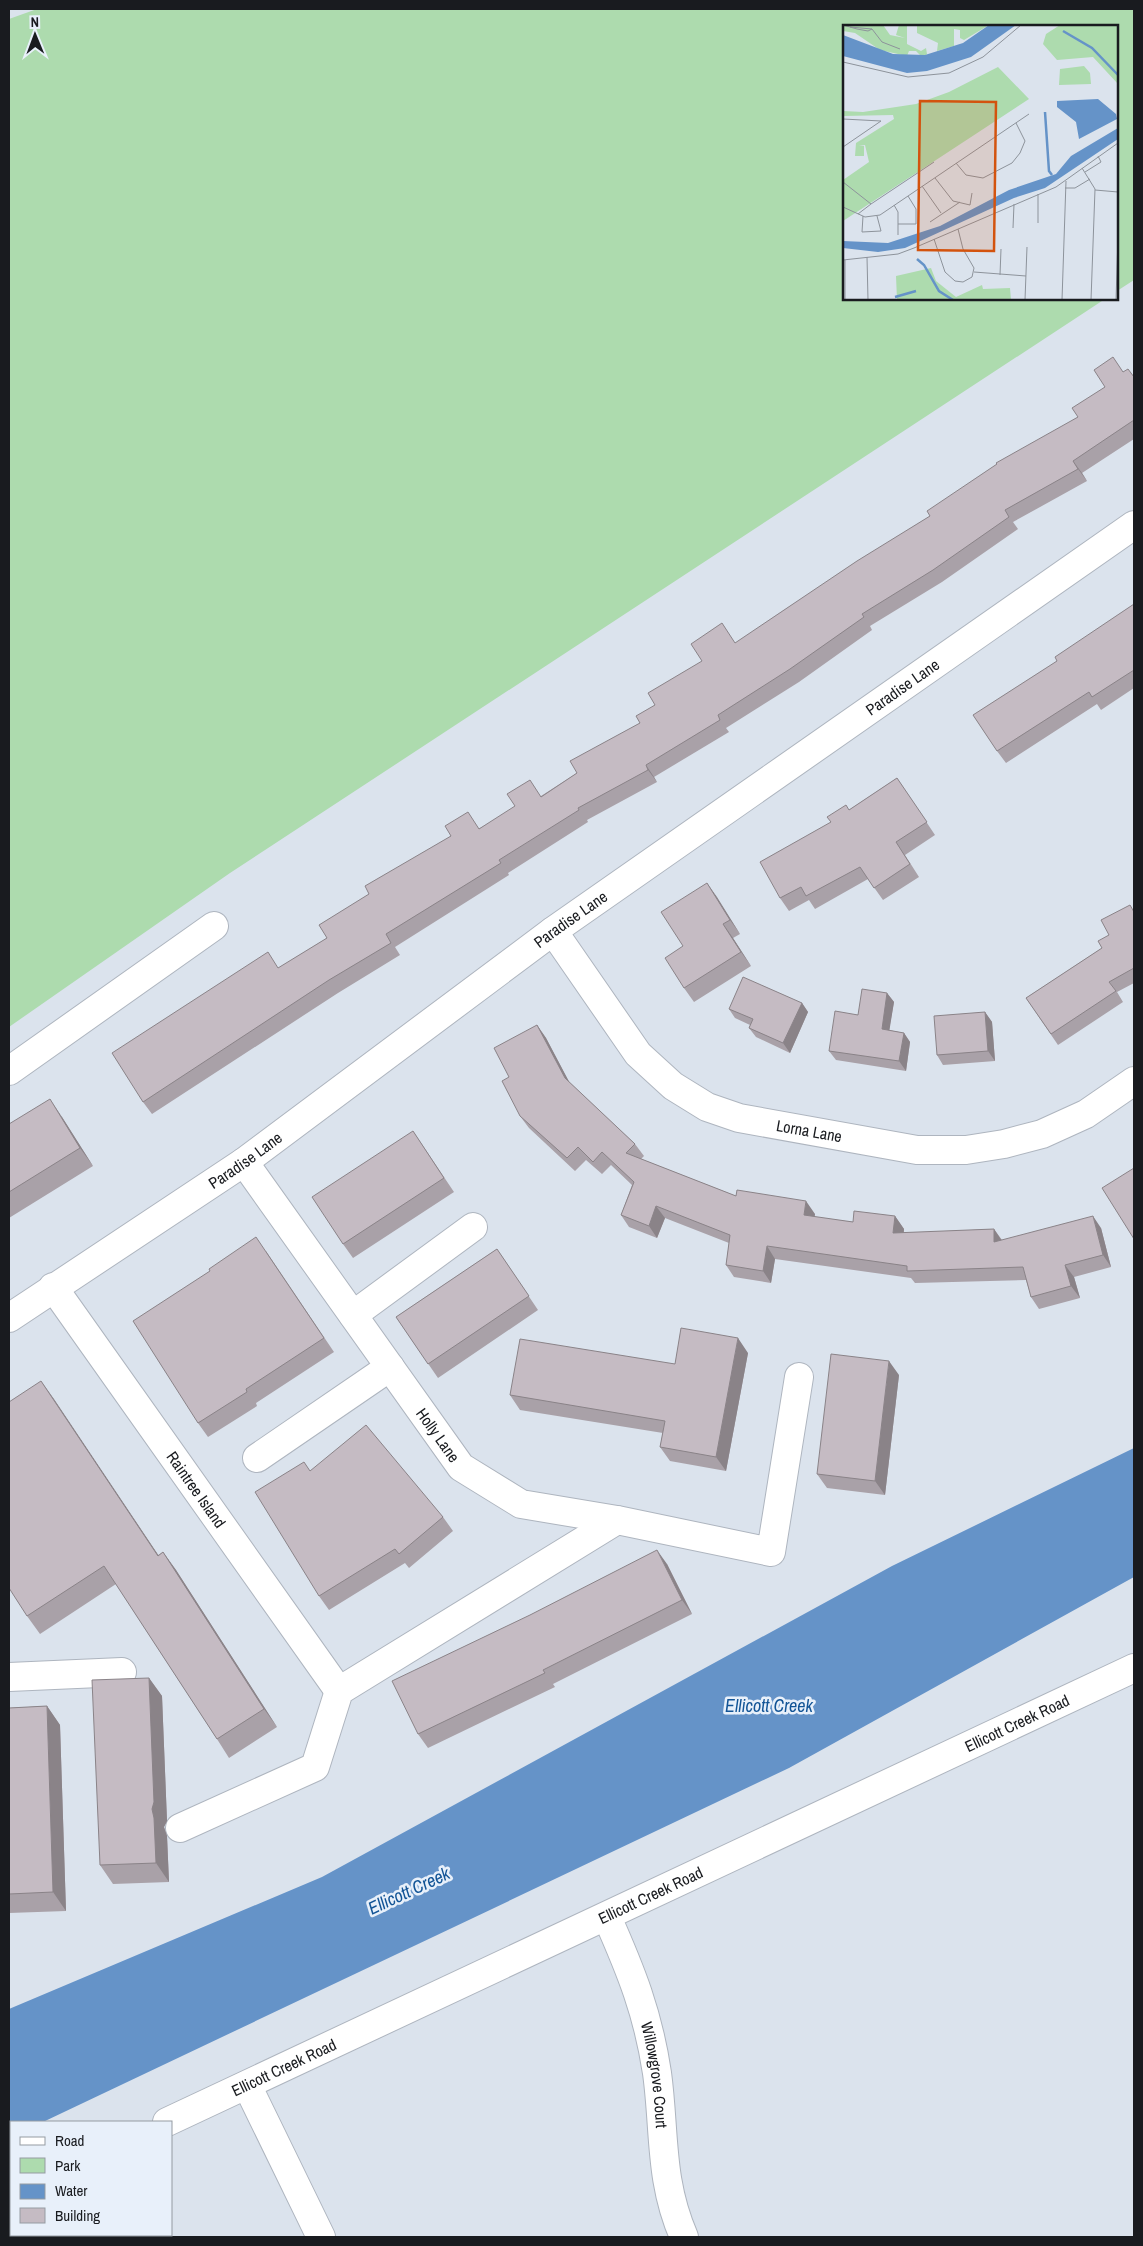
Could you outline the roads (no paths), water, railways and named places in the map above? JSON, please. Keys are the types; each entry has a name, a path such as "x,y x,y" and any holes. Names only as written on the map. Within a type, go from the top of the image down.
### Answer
{"street":[{"name":"Paradise Lane","path":"9,1318 244,1162 553,930 1134,525"},
{"path":"9,1071 214,926"},
{"name":"Lorna Lane","path":"553,930 638,1054 673,1086 708,1107 739,1118 917,1150 966,1150 1004,1144 1042,1134 1086,1114 1134,1081"},
{"name":"Holly Lane","path":"244,1162 461,1467 521,1504 617,1520 771,1552 799,1377"},
{"path":"353,1315 474,1227"},
{"name":"Raintree Island","path":"53,1287 339,1691"},
{"path":"257,1458 390,1367"},
{"path":"180,1828 315,1767 339,1691 617,1520"},
{"name":"Ellicott Creek Road","path":"169,2121 1134,1668"},
{"path":"9,1677 122,1672"},
{"name":"Willowgrove Court","path":"607,1917 636,1985 649,2029 657,2074 665,2179 676,2220 684,2237"},
{"path":"247,2086 321,2237"}],"water":[{"name":"Ellicott Creek","path":"1134,1448 1134,1577 789,1768 45,2121 10,2121 9,2139 9,2009 322,1877 892,1566"}]}
